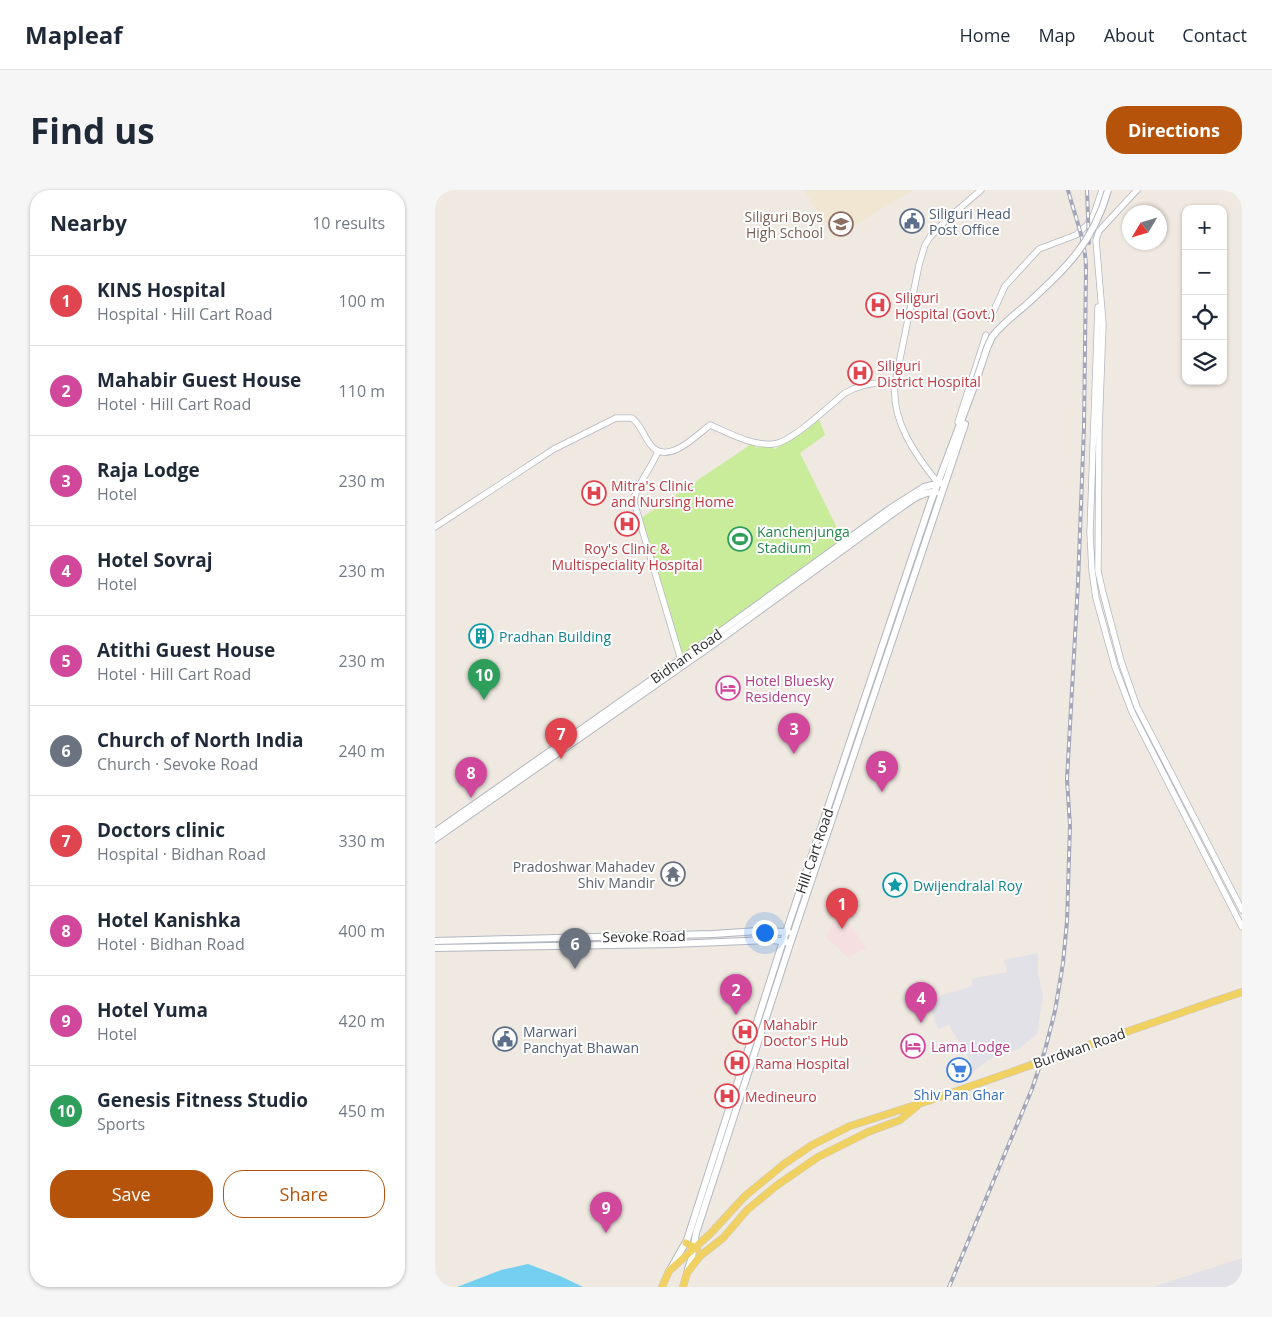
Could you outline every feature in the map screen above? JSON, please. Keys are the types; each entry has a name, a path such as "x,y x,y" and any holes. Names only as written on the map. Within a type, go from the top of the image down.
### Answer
{"main road":[{"name":"Hill Cart Road","path":"661,1287 674,1260 686,1243 987,348 992,337 1060,274 1074,258 1092,230 1108,190"},
{"name":"Bidhan Road","path":"435,839 510,783 928,485 941,484"},
{"name":"Bidhan Road","path":"917,494 938,492"},
{"name":"Bidhan Road","path":"435,832 510,783"},
{"name":"Sevoke Road","path":"435,948 685,935 790,933"},
{"path":"685,935 686,943"},
{"name":"Sevoke Road","path":"435,941 686,943 773,940 787,942"},
{"name":"Hill Cart Road","path":"683,1287 694,1248 696,1233 787,942"},
{"name":"Burdwan Road","path":"694,1248 757,1185 798,1154 832,1134 850,1126 928,1101 1241,992"},
{"name":"Burdwan Road","path":"687,1273 705,1251 723,1238 757,1202 789,1175 833,1149 868,1132 900,1120 919,1104"},
{"path":"686,1243 694,1248 705,1251"},
{"name":"Hill Cart Road","path":"669,1270 694,1248"}],"street":[{"path":"941,484 914,449 902,426 894,400 895,383 919,265 925,245 929,237 950,215 981,190"},
{"path":"990,319 1005,286 1039,249 1076,234 1088,224 1094,214 1102,190"},
{"path":"1137,190 1102,229 1096,240 1103,324 1099,430 1098,561 1103,593 1121,661 1137,706 1242,910"},
{"path":"1088,224 1102,229"},
{"path":"1100,296 1097,323 1090,533 1092,571 1097,598 1115,667 1132,712 1242,927"},
{"path":"962,425 957,423 986,335"},
{"path":"435,527 554,449 616,418 632,418 637,422 651,445 658,451 664,452 678,449 710,425 747,440 773,444 781,443 789,439 845,393 855,388 881,382 895,383"},
{"path":"658,451 656,459 633,496 681,662"}],"shaded area":[{"name":"Siliguri Boys High School","path":"913,190 834,238 805,191"},
{"path":"845,917 866,948 848,957 827,938 834,919"},
{"path":"1038,953 1038,973 1043,996 1037,1034 1020,1048 988,1060 971,1074 968,1067 971,1062 949,1025 938,1029 930,1007 942,995 973,986 971,979 1007,972 1004,960"},
{"path":"1242,1258 1242,1287 1153,1287"}],"green space":[{"name":"Kanchenjunga Stadium","path":"819,419 825,435 800,453 838,530 831,534 836,543 681,656 641,518 753,443 756,448 766,446 775,449"}],"water":[{"path":"528,1264 583,1287 457,1287 501,1270"}],"railway":[{"path":"949,1287 1032,1089 1055,1011 1063,963 1067,921 1070,826 1067,779 1078,583 1084,427 1086,269 1082,239 1068,190"},
{"path":"1087,190 1089,243"}],"place":[{"name":"Siliguri Head Post Office","path":"912,221"},
{"name":"Siliguri Boys High School","path":"841,224"},
{"name":"Siliguri Hospital (Govt.)","path":"878,305"},
{"name":"Siliguri District Hospital","path":"860,373"},
{"name":"Mitra's Clinic and Nursing Home","path":"594,493"},
{"name":"Roy's Clinic & Multispeciality Hospital","path":"627,524"},
{"name":"Kanchenjunga Stadium","path":"740,539"},
{"name":"Pradhan Building","path":"481,636"},
{"name":"Hotel Bluesky Residency","path":"728,688"},
{"name":"Genesis Fitness Studio","path":"484,700"},
{"name":"Raja Lodge","path":"794,754"},
{"name":"Doctors clinic","path":"561,759"},
{"name":"Atithi Guest House","path":"882,792"},
{"name":"Hotel Kanishka","path":"471,798"},
{"name":"Pradoshwar Mahadev Shiv Mandir","path":"673,874"},
{"name":"Dwijendralal Roy","path":"895,885"},
{"name":"KINS Hospital","path":"842,929"},
{"name":"Church of North India","path":"575,969"},
{"name":"Mahabir Guest House","path":"736,1015"},
{"name":"Hotel Sovraj","path":"921,1023"},
{"name":"Mahabir Doctor's Hub","path":"745,1032"},
{"name":"Marwari Panchyat Bhawan","path":"505,1039"},
{"name":"Lama Lodge","path":"913,1046"},
{"name":"Rama Hospital","path":"737,1063"},
{"name":"Shiv Pan Ghar","path":"959,1070"},
{"name":"Medineuro","path":"727,1096"},
{"name":"Hotel Yuma","path":"606,1233"}]}
